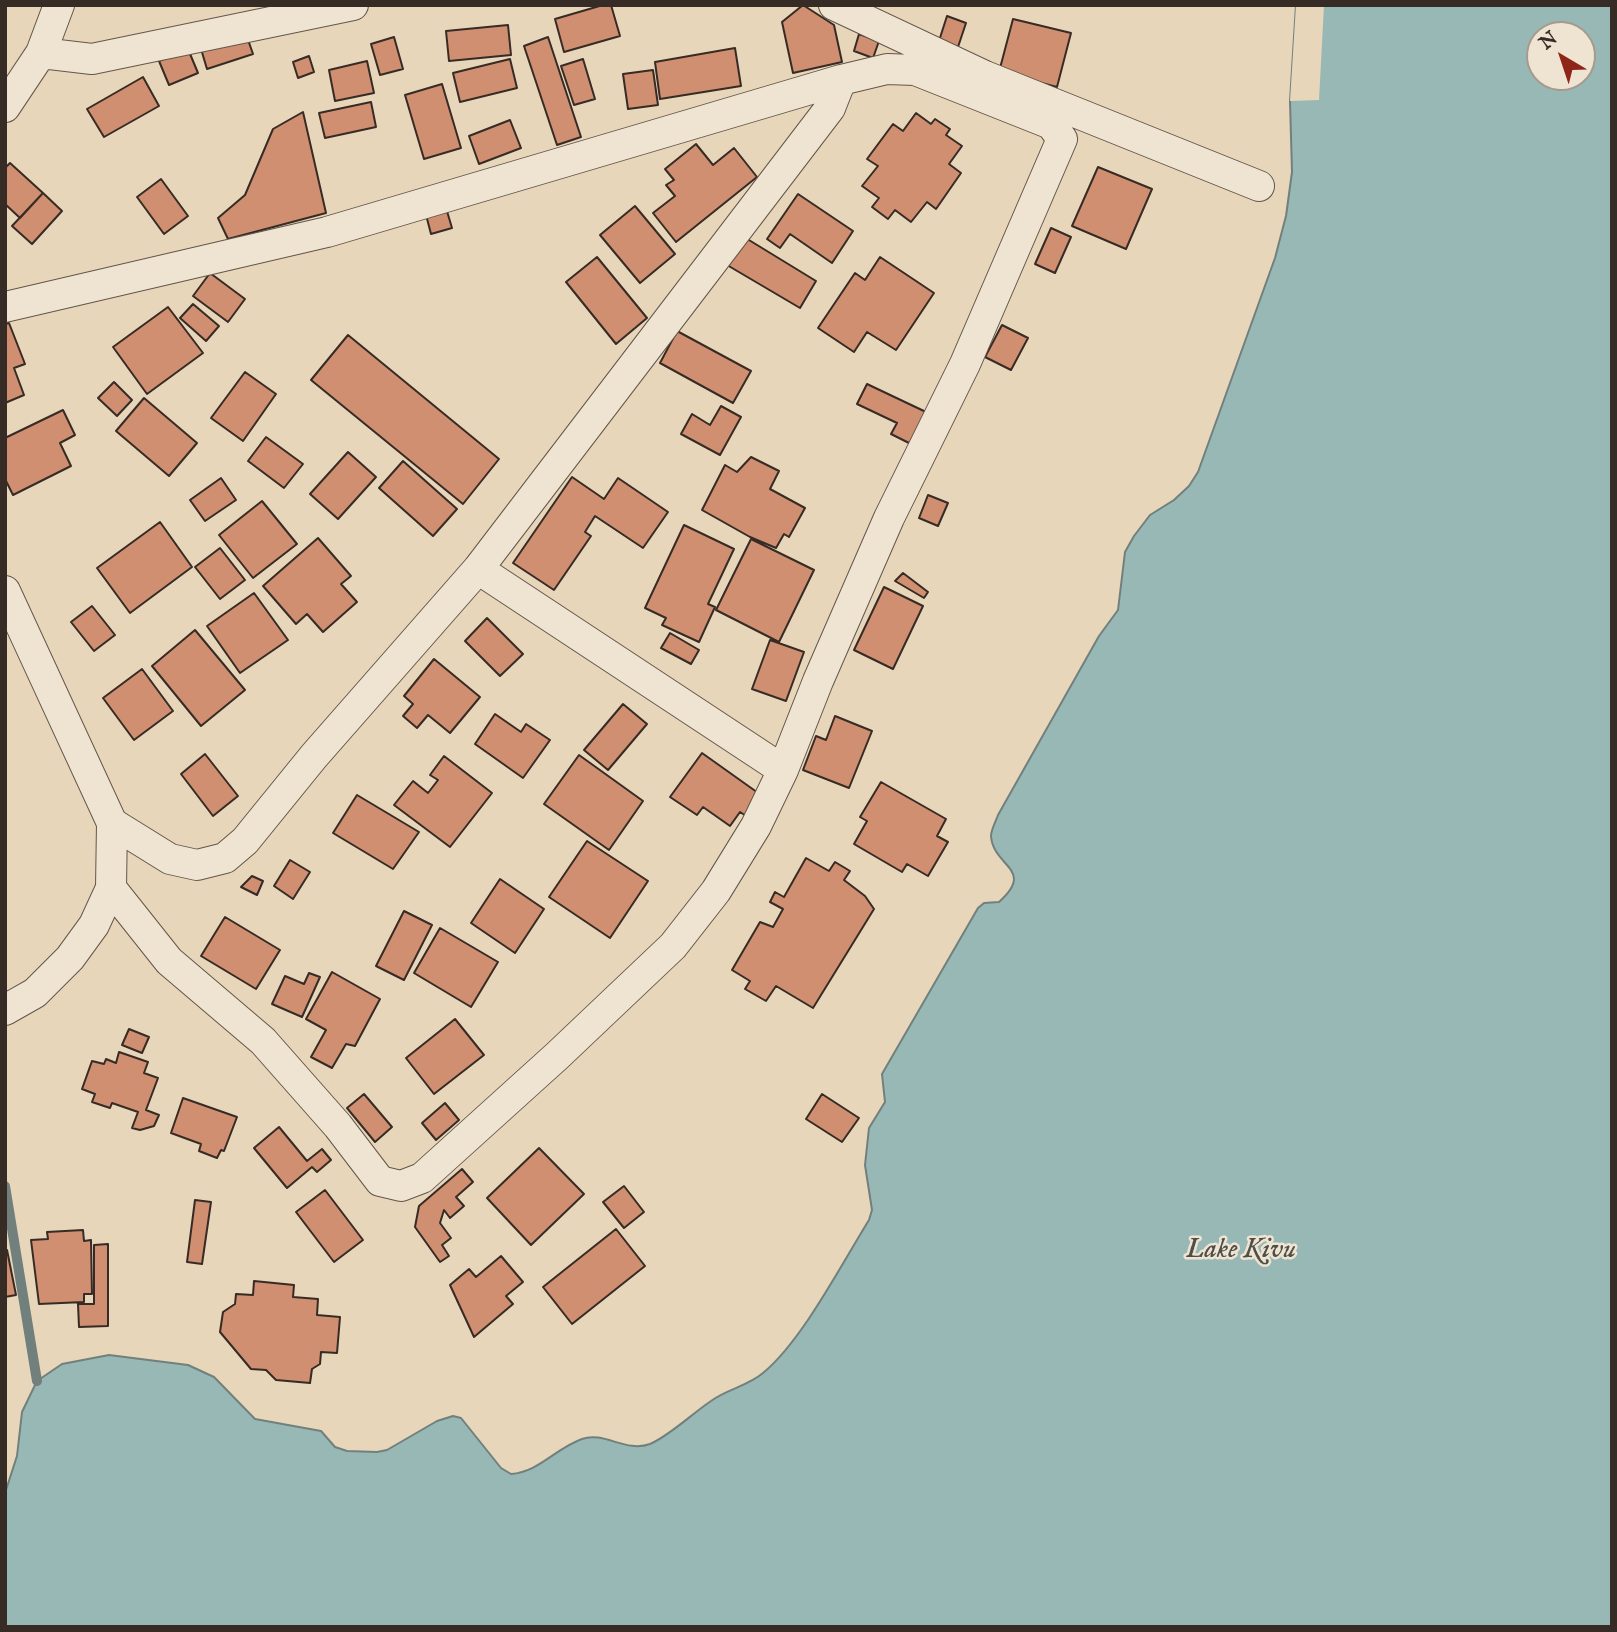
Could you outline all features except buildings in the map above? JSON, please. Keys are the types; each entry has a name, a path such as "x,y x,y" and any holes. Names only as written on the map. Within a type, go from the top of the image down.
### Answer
{"street":[{"path":"5,107 41,53 59,5"},
{"path":"41,53 92,59 354,5"},
{"path":"834,5 985,76 1259,186"},
{"path":"5,307 327,232 841,80 887,69 915,70 1051,124 1062,139 965,364 883,531 783,770 756,826 716,891 673,947 422,1178 401,1186 380,1181 338,1126 263,1041 169,961 111,888"},
{"path":"112,823 170,859 197,865 225,858 246,841 323,746 478,569 830,107 841,80"},
{"path":"478,569 783,770"},
{"path":"5,591 112,823 111,888 94,926 70,958 35,993 5,1010"}],"water":[{"name":"Lake Kivu","path":"1296,5 1612,5 1612,1627 5,1627 5,1493 17,1456 22,1412 37,1381 62,1364 109,1355 188,1365 214,1377 255,1419 321,1431 335,1447 347,1451 387,1450 437,1421 453,1416 461,1418 501,1468 511,1474 530,1469 573,1443 590,1437 632,1446 650,1444 717,1397 757,1377 778,1359 820,1301 869,1220 872,1210 865,1165 869,1128 885,1102 882,1074 978,908 984,903 999,902 1014,882 1010,868 993,846 991,836 998,815 1099,636 1118,610 1125,552 1134,536 1150,515 1174,500 1189,486 1198,472 1275,258 1286,216 1292,172 1290,101"}],"pier":[{"path":"1296,5 1324,5 1319,100 1290,101"}],"waterway":[{"path":"5,1186 37,1381"}]}
